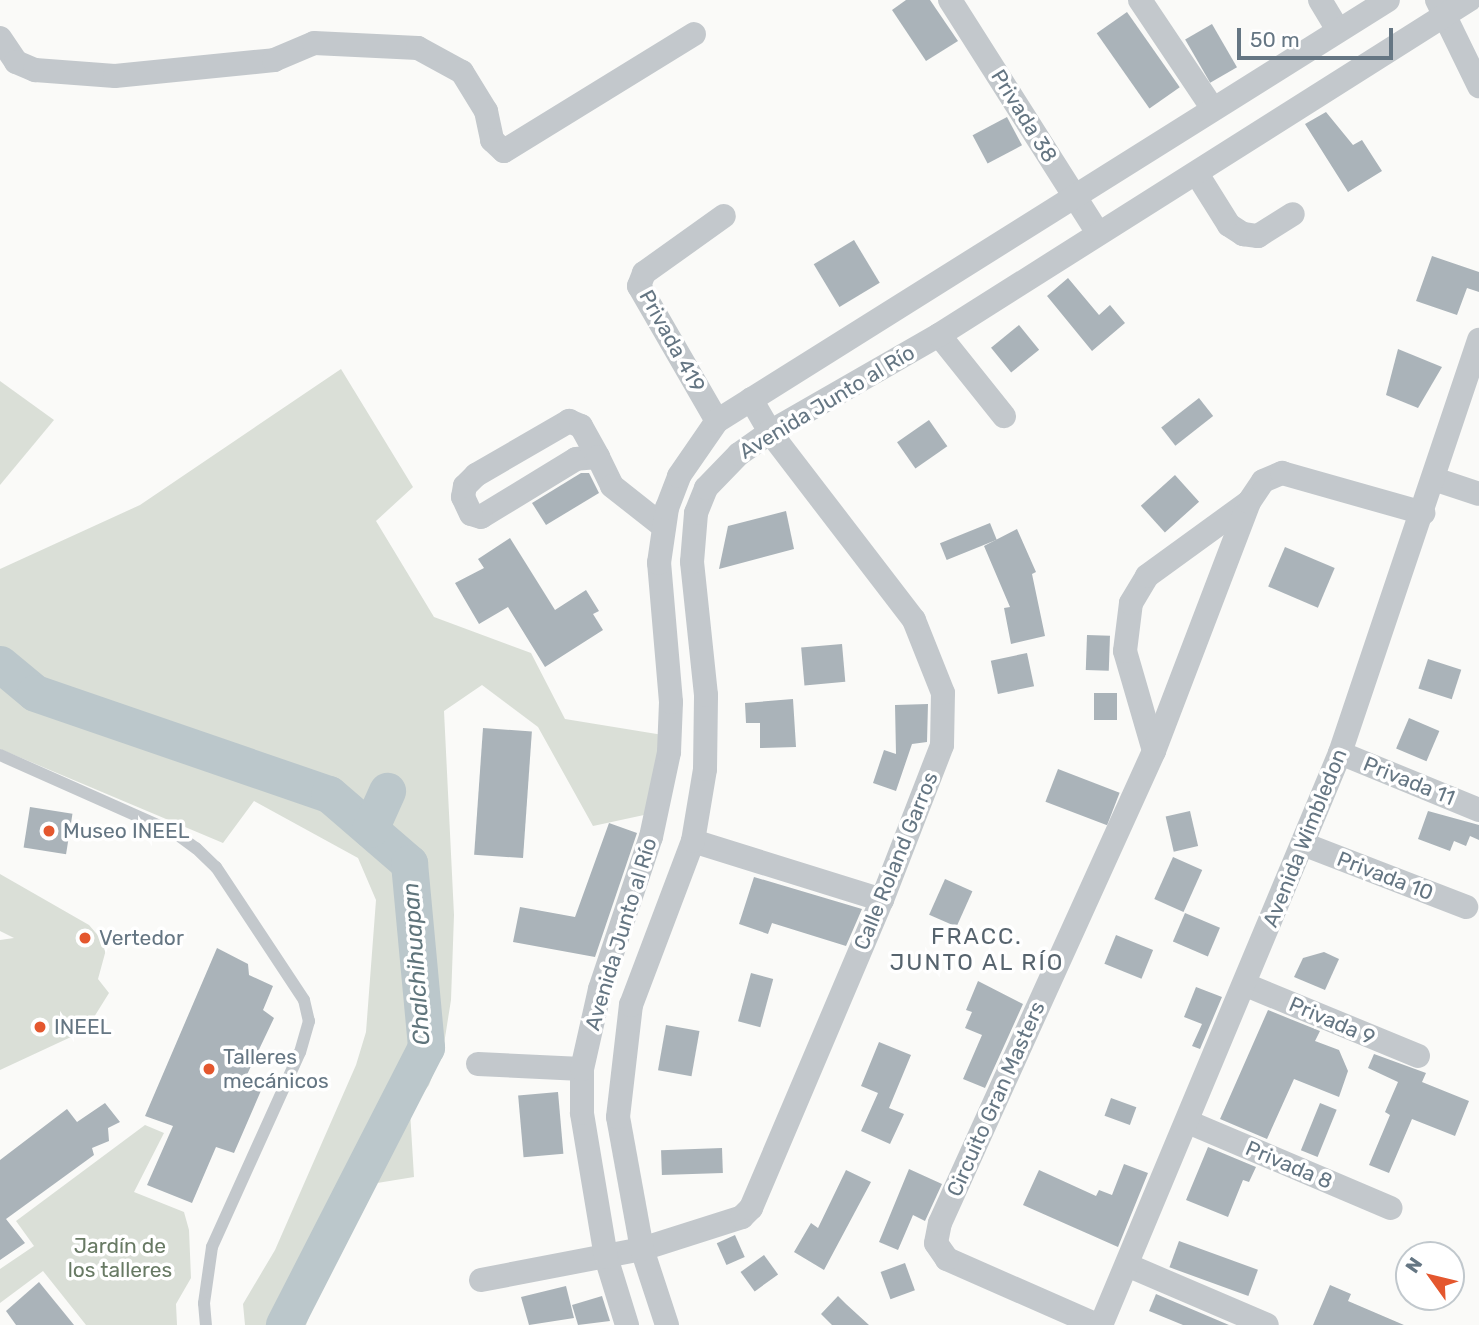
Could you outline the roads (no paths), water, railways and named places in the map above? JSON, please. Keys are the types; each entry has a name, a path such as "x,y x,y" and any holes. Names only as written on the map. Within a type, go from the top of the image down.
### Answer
{"street":[{"name":"Privada 38","path":"950,0 1097,233"},
{"path":"1140,0 1213,109"},
{"path":"1320,0 1338,30"},
{"name":"Avenida Junto al Río","path":"627,1325 606,1257 582,1113 582,1069 600,989 651,837 668,752 671,702 659,563 664,527 679,475 717,421 1388,0"},
{"name":"Avenida Junto al Río","path":"667,1325 642,1249 618,1117 631,1004 693,841 705,769 706,695 692,562 696,513 706,488 738,454 770,432 939,335 1097,233 1196,174 1442,8 1468,0"},
{"path":"1442,8 1479,86"},
{"path":"0,38 16,62 35,70 115,76 274,60 314,43 418,48 462,72 486,111 492,140 504,151 694,34"},
{"path":"1196,174 1229,225 1243,234 1258,236 1293,214"},
{"name":"Privada 419","path":"717,421 639,286 644,273 724,216"},
{"path":"939,335 1004,416"},
{"name":"Avenida Wimbledon","path":"1099,1325 1246,985 1340,753 1477,352"},
{"name":"Calle Roland Garros","path":"481,1280 642,1249 743,1217 751,1208 882,900 942,745 943,693 914,620 770,432 751,399"},
{"path":"598,457 576,459 481,517 471,514 463,497 465,486 476,475 569,421 581,426 598,457 612,486 664,527"},
{"name":"Circuito Gran Masters","path":"1099,1325 947,1259 936,1243 940,1223 1154,751 1249,502 1263,481 1282,473 1423,513"},
{"path":"1434,479 1479,494"},
{"name":"Circuito Gran Masters","path":"1154,751 1125,651 1131,603 1147,576 1249,502"},
{"path":"671,702 706,695"},
{"name":"Privada 11","path":"1340,753 1479,810"},
{"path":"693,841 882,900"},
{"name":"Privada 10","path":"1303,844 1466,907"},
{"name":"Privada 9","path":"1246,985 1418,1056"},
{"path":"478,1064 582,1069"},
{"name":"Privada 8","path":"1188,1122 1391,1208"},
{"path":"1127,1265 1267,1325"}],"lane":[{"path":"0,755 175,833 196,848 216,867 304,1000 309,1021 300,1052 212,1247 204,1303 206,1325"}],"waterway":[{"name":"Chalchihuapan","path":"0,664 35,693 329,794 409,863 426,1047 284,1325"},
{"path":"370,829 387,791"}],"place":[{"name":"Museo INEEL","path":"49,831"},
{"name":"Vertedor","path":"85,938"},
{"name":"INEEL","path":"40,1027"},
{"name":"Talleres mecánicos","path":"209,1069"}],"district":[{"name":"FRACC. JUNTO AL RÍO","path":"977,949"}],"park label":[{"name":"Jardín de los talleres","path":"120,1258"}]}
